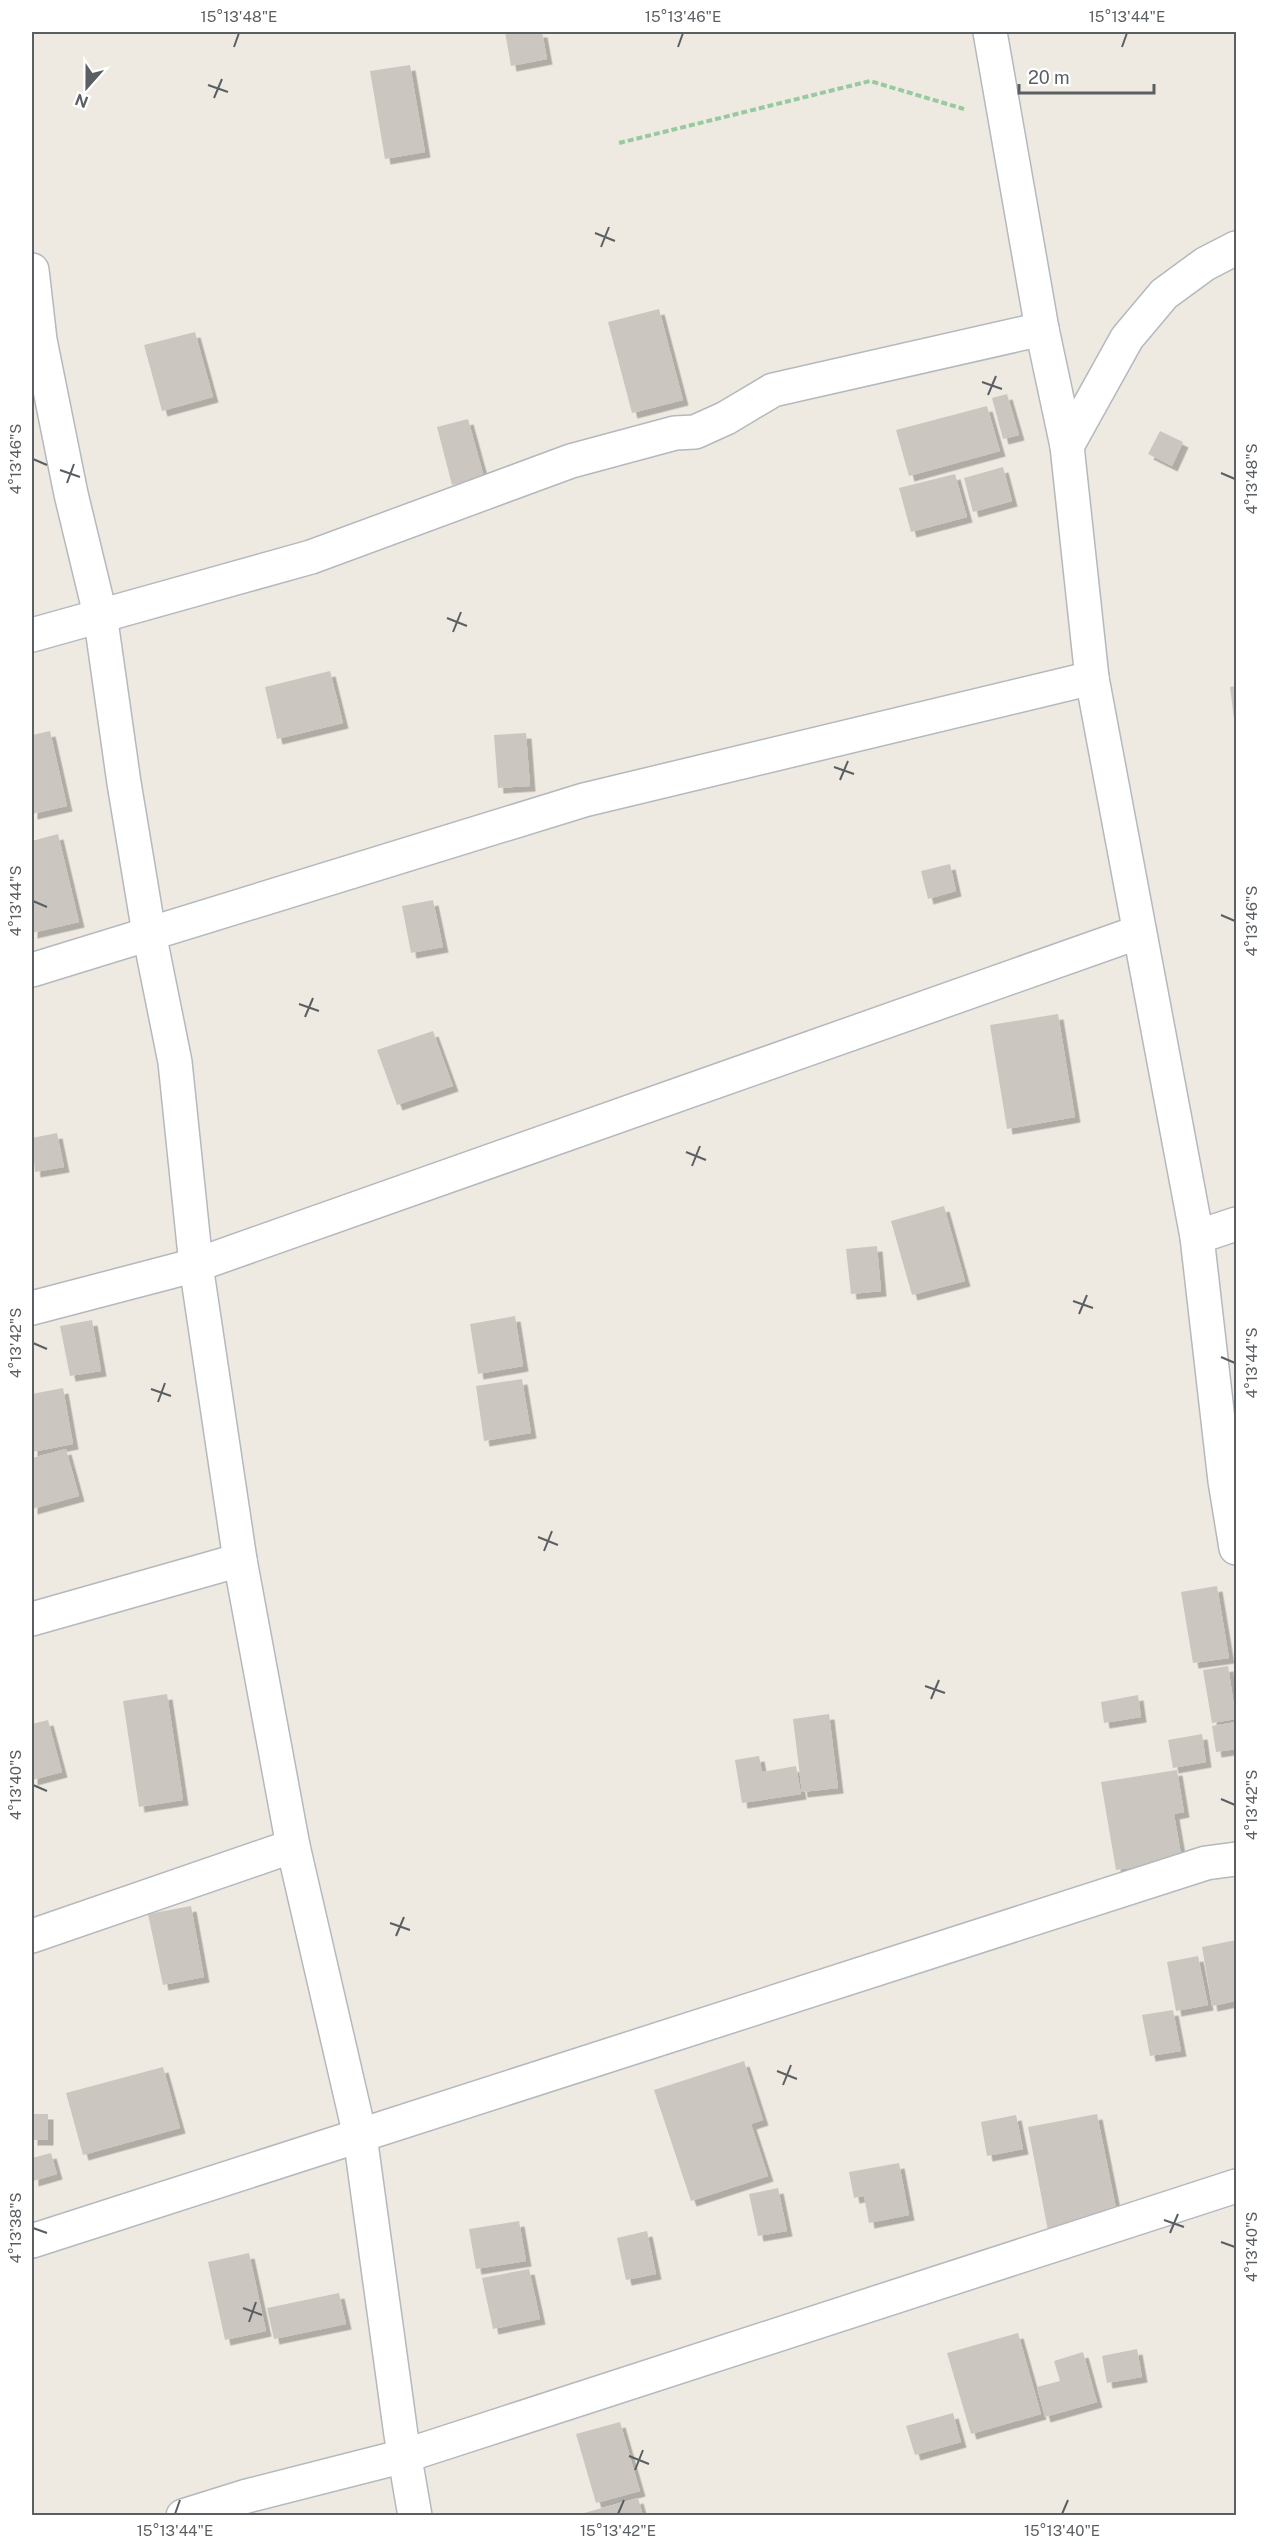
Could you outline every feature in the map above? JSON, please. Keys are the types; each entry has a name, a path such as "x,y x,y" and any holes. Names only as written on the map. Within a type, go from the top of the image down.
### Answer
{"street":[{"path":"990,32 1042,329 1067,446 1092,678 1197,1237 1225,1481 1236,1548"},
{"path":"1067,446 1127,338 1164,294 1205,264 1236,248"},
{"path":"32,270 36,341 100,614 149,933 175,1062 196,1265 240,1560 293,1846 360,2136 404,2456 415,2516"},
{"path":"32,634 311,557 571,461 675,433 695,432 726,418 773,390 1042,329"},
{"path":"32,970 584,800 1092,678"},
{"path":"32,1308 196,1265 1139,932"},
{"path":"1197,1237 1236,1224"},
{"path":"32,1619 240,1560"},
{"path":"32,1936 293,1846"},
{"path":"32,2241 1206,1863 1236,1859"},
{"path":"183,2516 247,2496 404,2456 1236,2186"}],"path":[{"path":"619,143 870,81 1007,122"}],"building":[{"path":"505,32 542,32 547,59 511,66"},
{"path":"410,65 425,152 385,159 370,71"},
{"path":"659,309 683,400 632,413 608,322"},
{"path":"195,332 213,397 162,411 144,345"},
{"path":"1007,394 1019,435 1003,439 992,398"},
{"path":"987,406 1000,451 909,476 896,430"},
{"path":"468,419 484,477 452,485 437,427"},
{"path":"1160,431 1183,442 1172,466 1148,454"},
{"path":"1003,467 1012,501 973,512 964,478"},
{"path":"955,474 967,517 911,532 899,488"},
{"path":"330,671 343,723 277,739 265,687"},
{"path":"1236,686 1236,718 1234,719 1230,687"},
{"path":"50,731 67,806 32,814 32,735"},
{"path":"526,733 530,786 498,788 494,735"},
{"path":"58,834 79,922 32,933 32,841"},
{"path":"950,864 956,891 928,899 921,871"},
{"path":"433,900 443,947 411,953 402,906"},
{"path":"1058,1014 1075,1117 1007,1129 990,1025"},
{"path":"433,1031 453,1086 397,1105 377,1050"},
{"path":"57,1133 64,1167 35,1172 32,1138"},
{"path":"944,1206 965,1281 912,1295 891,1221"},
{"path":"877,1246 881,1291 851,1294 846,1249"},
{"path":"515,1316 523,1366 478,1374 470,1324"},
{"path":"92,1320 101,1371 70,1376 60,1326"},
{"path":"522,1379 531,1433 484,1441 476,1386"},
{"path":"63,1388 73,1444 32,1452 32,1394"},
{"path":"66,1449 79,1496 32,1509 32,1458"},
{"path":"1217,1586 1229,1658 1193,1663 1181,1592"},
{"path":"1228,1666 1236,1719 1212,1723 1203,1670"},
{"path":"167,1694 183,1800 139,1807 123,1701"},
{"path":"1138,1695 1141,1717 1104,1723 1101,1702"},
{"path":"829,1714 838,1788 802,1792 793,1719"},
{"path":"48,1720 62,1772 32,1780 32,1724"},
{"path":"1236,1722 1236,1749 1216,1752 1212,1726"},
{"path":"1202,1734 1206,1762 1173,1768 1168,1740"},
{"path":"759,1756 762,1772 796,1766 801,1794 742,1803 735,1760"},
{"path":"1177,1770 1184,1812 1174,1814 1182,1860 1116,1870 1101,1782"},
{"path":"191,1906 204,1977 163,1985 148,1914"},
{"path":"1236,1940 1236,2001 1212,2006 1202,1947"},
{"path":"1198,1956 1208,2005 1176,2011 1167,1962"},
{"path":"1173,2010 1181,2051 1150,2056 1142,2015"},
{"path":"744,2061 763,2120 751,2124 768,2176 691,2201 654,2090"},
{"path":"163,2067 180,2128 83,2155 66,2093"},
{"path":"32,2114 48,2114 48,2140 32,2140"},
{"path":"1097,2114 1118,2218 1048,2231 1028,2127"},
{"path":"1016,2115 1023,2149 987,2156 981,2122"},
{"path":"51,2153 57,2174 33,2181 32,2158"},
{"path":"899,2163 909,2215 869,2223 864,2196 854,2198 849,2172"},
{"path":"778,2188 787,2231 758,2236 749,2194"},
{"path":"519,2221 526,2261 476,2269 469,2229"},
{"path":"647,2231 656,2274 626,2280 617,2238"},
{"path":"249,2253 266,2331 225,2340 208,2262"},
{"path":"529,2269 540,2319 493,2329 482,2278"},
{"path":"339,2293 346,2324 274,2339 267,2308"},
{"path":"1018,2333 1041,2414 971,2434 947,2353"},
{"path":"1137,2349 1142,2377 1107,2383 1102,2356"},
{"path":"1083,2352 1097,2402 1045,2417 1037,2387 1060,2381 1054,2361"},
{"path":"953,2413 961,2442 915,2455 906,2426"},
{"path":"620,2422 640,2491 596,2503 576,2434"},
{"path":"638,2498 643,2516 577,2515"}]}
